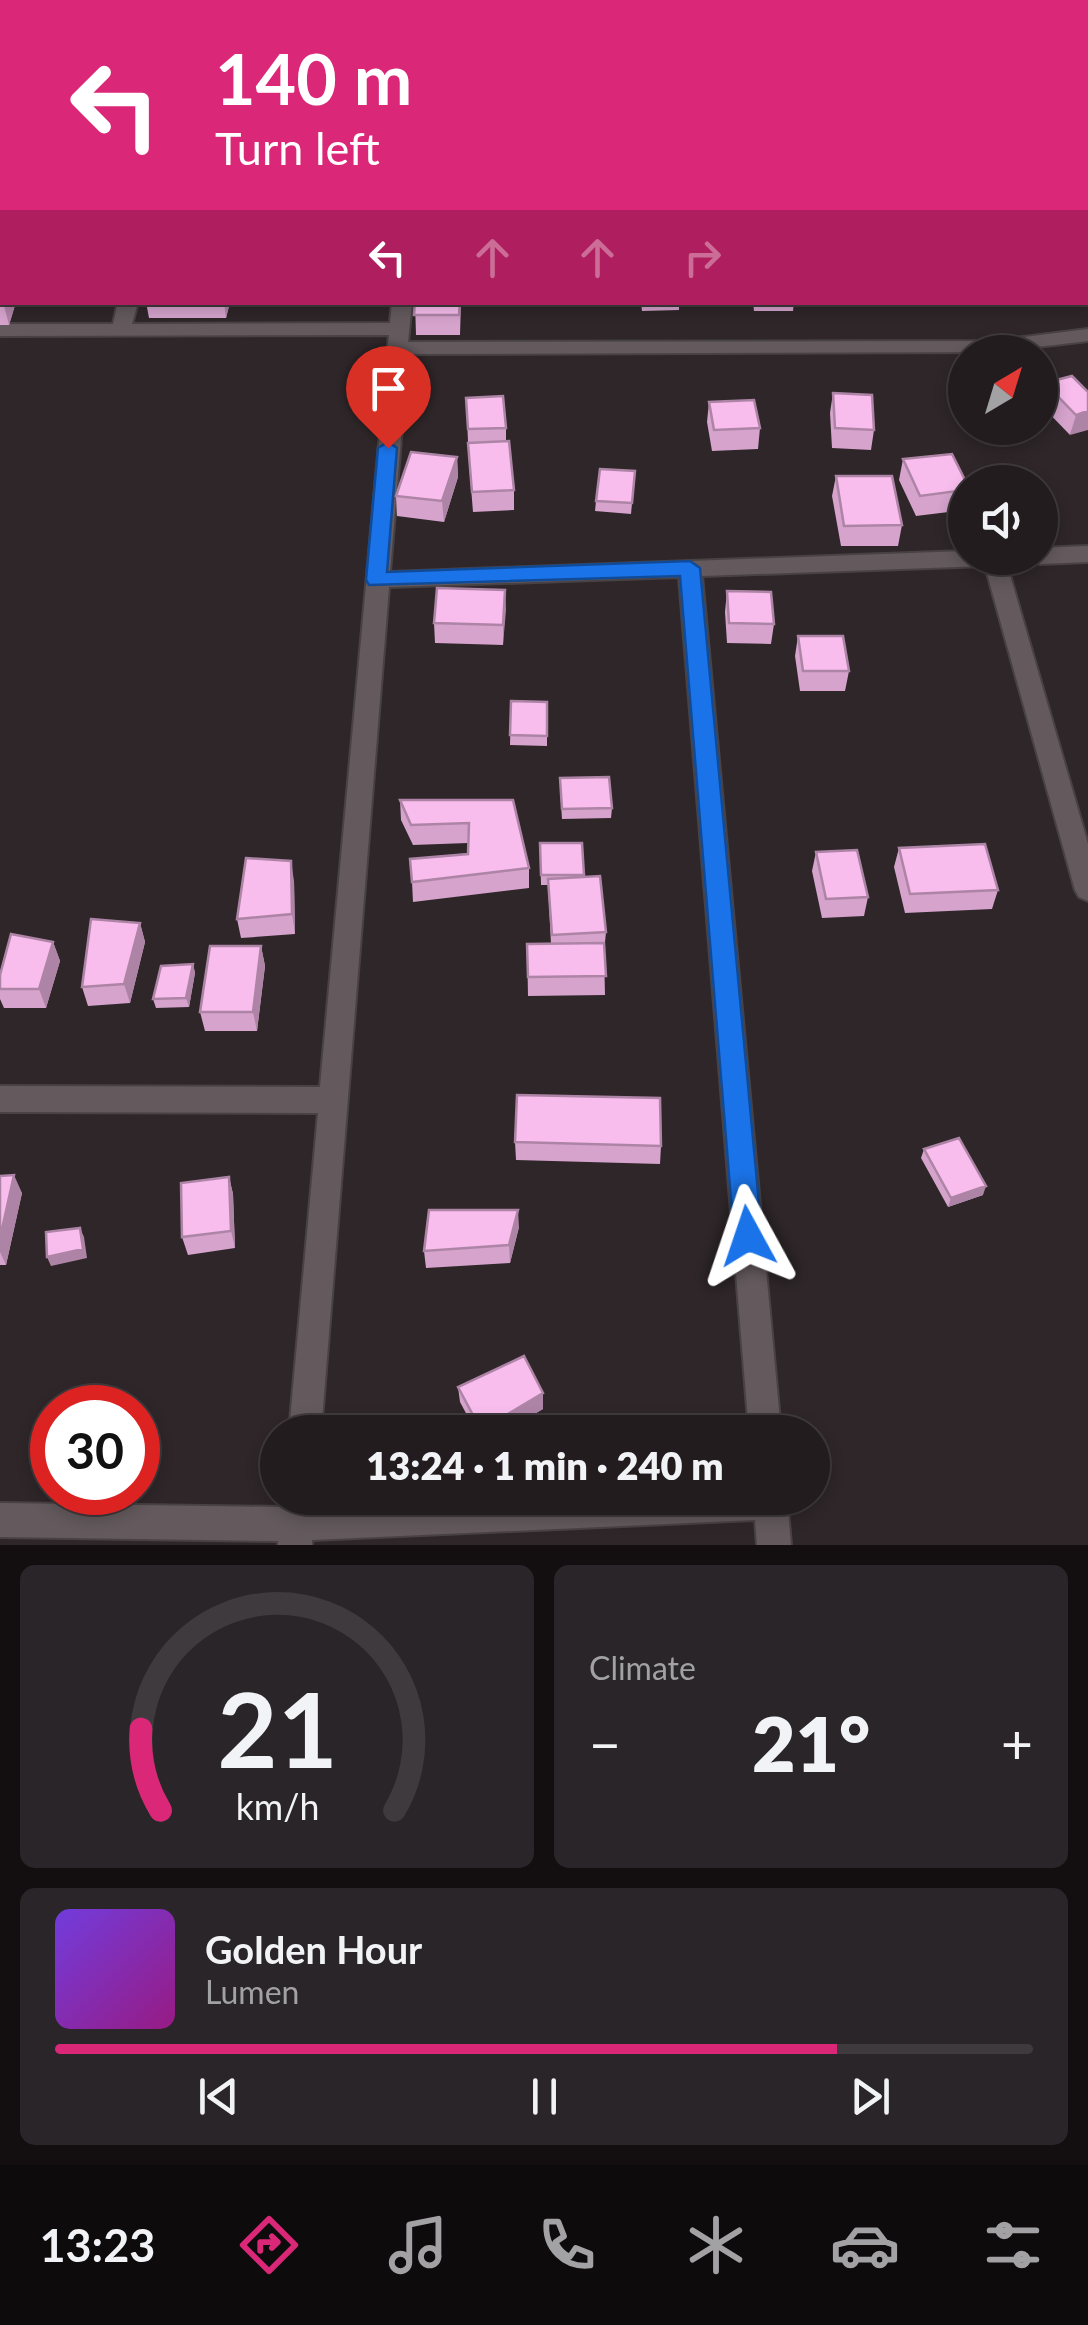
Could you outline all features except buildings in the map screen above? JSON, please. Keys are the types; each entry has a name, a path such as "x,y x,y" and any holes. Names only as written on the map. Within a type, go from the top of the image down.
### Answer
{"street":[{"path":"121,328 127,305"},
{"path":"306,1415 399,326"},
{"path":"0,330 399,326 992,346 1088,335"},
{"path":"1058,555 1088,554"},
{"path":"376,580 948,559"},
{"path":"690,568 764,1415"},
{"path":"997,575 1088,890"},
{"path":"0,1098 333,1100"},
{"path":"0,1520 297,1522 448,1515"},
{"path":"772,1515 774,1545"}],"route":[{"path":"388,448 376,580 690,568 748,1236"}]}
